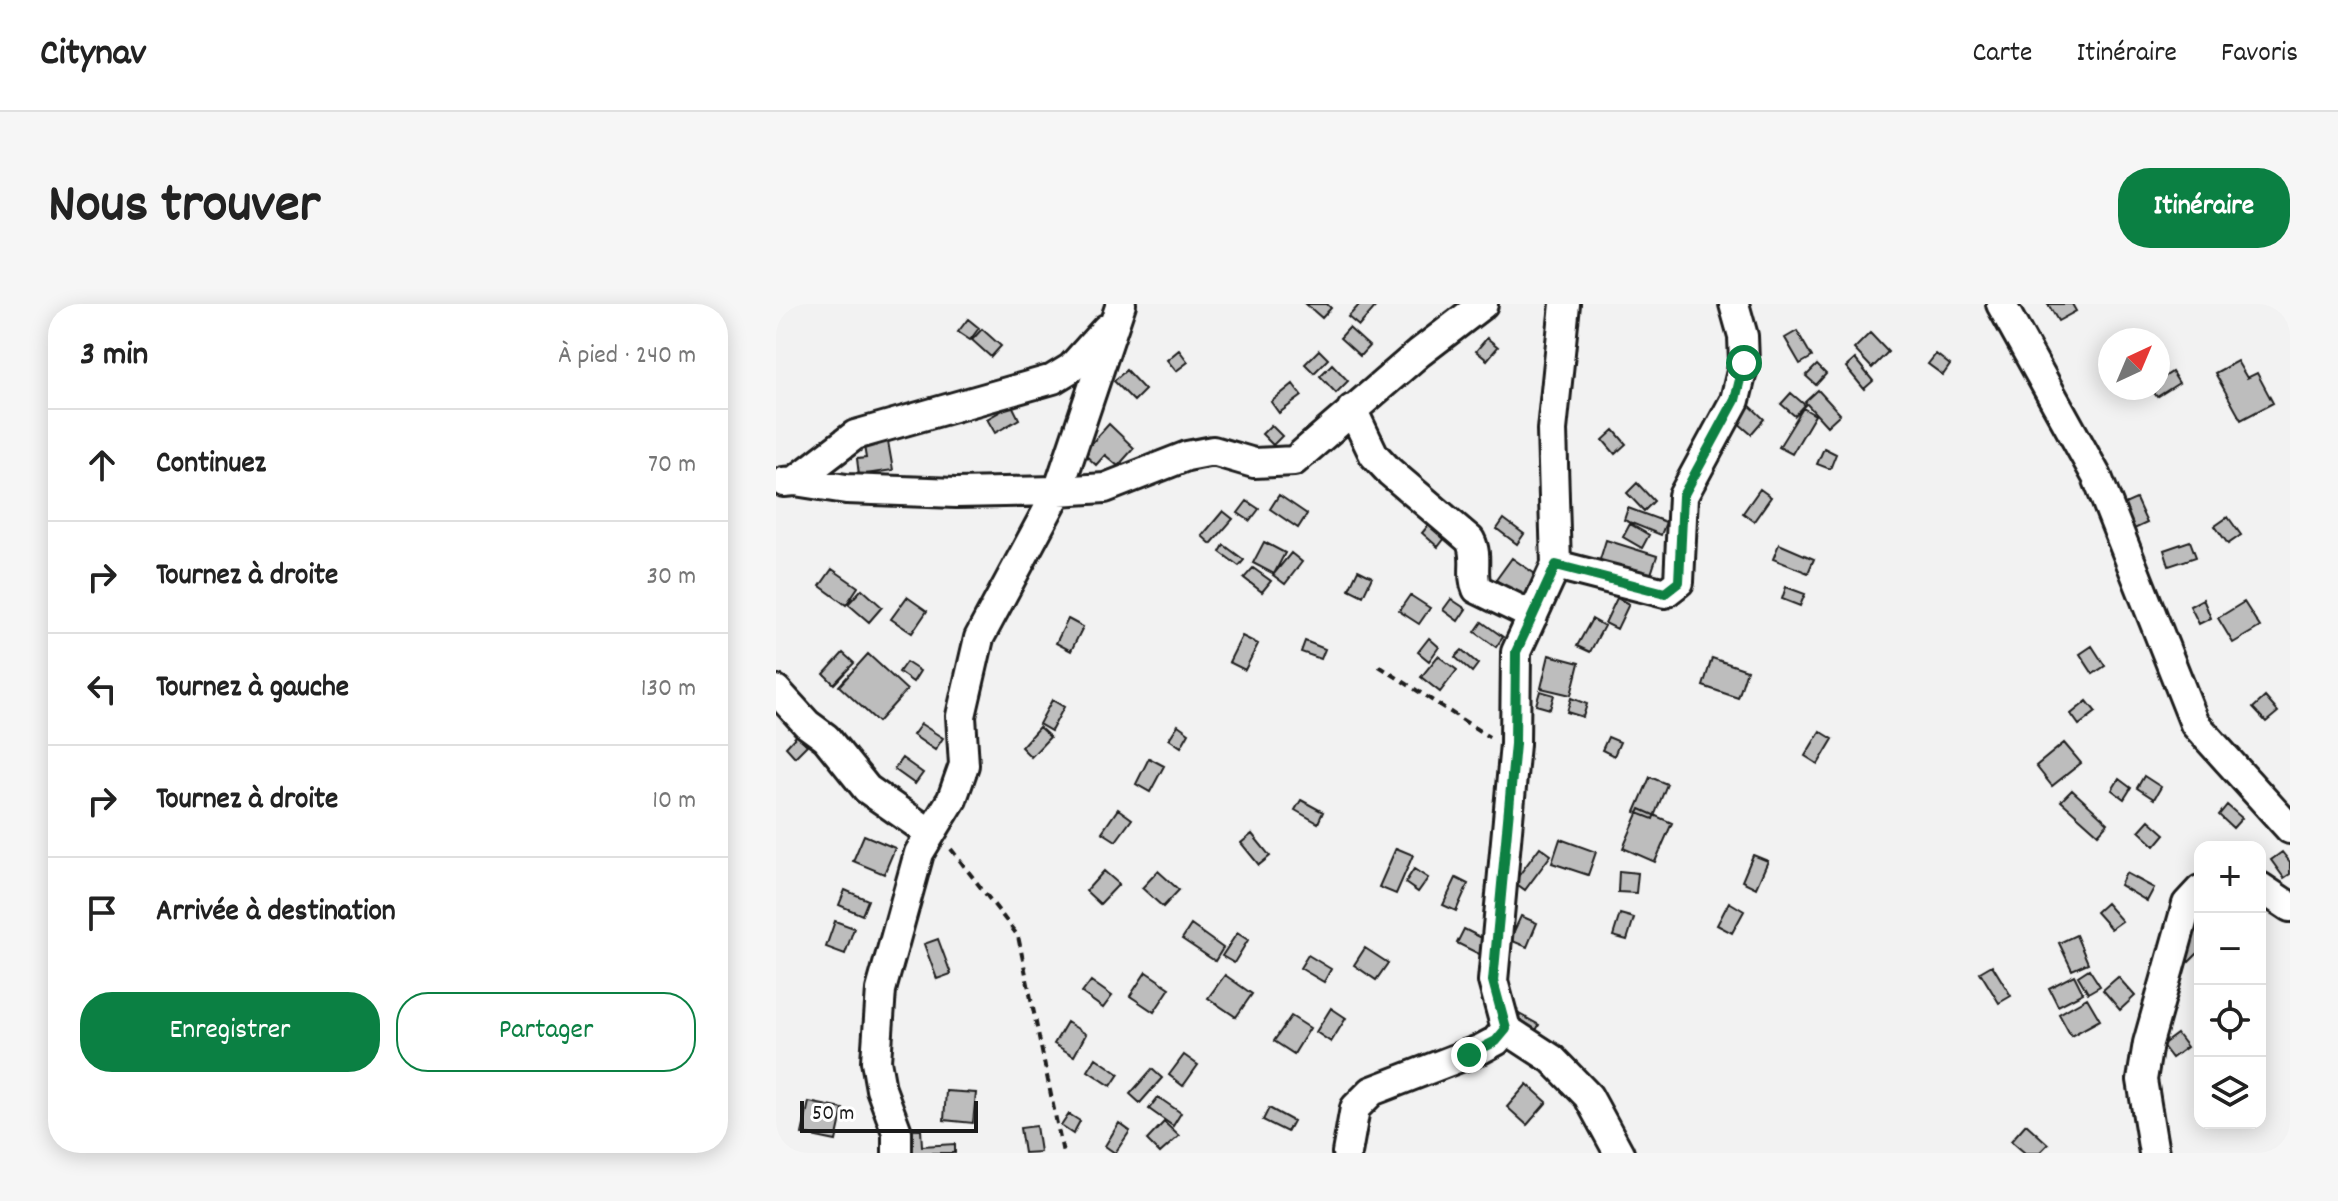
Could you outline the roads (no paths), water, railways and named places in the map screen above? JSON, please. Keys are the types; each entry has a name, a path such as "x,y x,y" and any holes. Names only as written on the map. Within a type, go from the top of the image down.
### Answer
{"street":[{"path":"785,482 846,489 956,493 1058,491 1105,488 1187,456 1213,451 1254,463 1294,461 1352,409 1483,304"},
{"path":"1556,565 1665,593 1679,582 1683,496 1735,400 1744,363 1743,336 1734,304"},
{"path":"2001,304 2097,477 2195,724 2290,829"},
{"path":"1559,306 1552,430 1556,565 1516,652 1515,744 1493,981 1506,1029 1552,1059 1588,1096 1619,1153"},
{"path":"785,482 855,435 1053,379 1071,368 1122,308"},
{"path":"897,1153 897,1132 881,1089 876,1061 881,990 919,853 952,799 964,765 961,716 979,638 1058,491 1122,308"},
{"path":"1352,409 1374,455 1470,540 1476,551 1473,580 1477,589 1533,616"},
{"path":"776,690 807,724 826,738 867,789 930,833"},
{"path":"2266,891 2290,907"},
{"path":"2154,1153 2142,1080 2148,1043 2187,904 2194,896"},
{"path":"1347,1153 1355,1108 1372,1091 1481,1049 1496,1041 1506,1029"}]}
